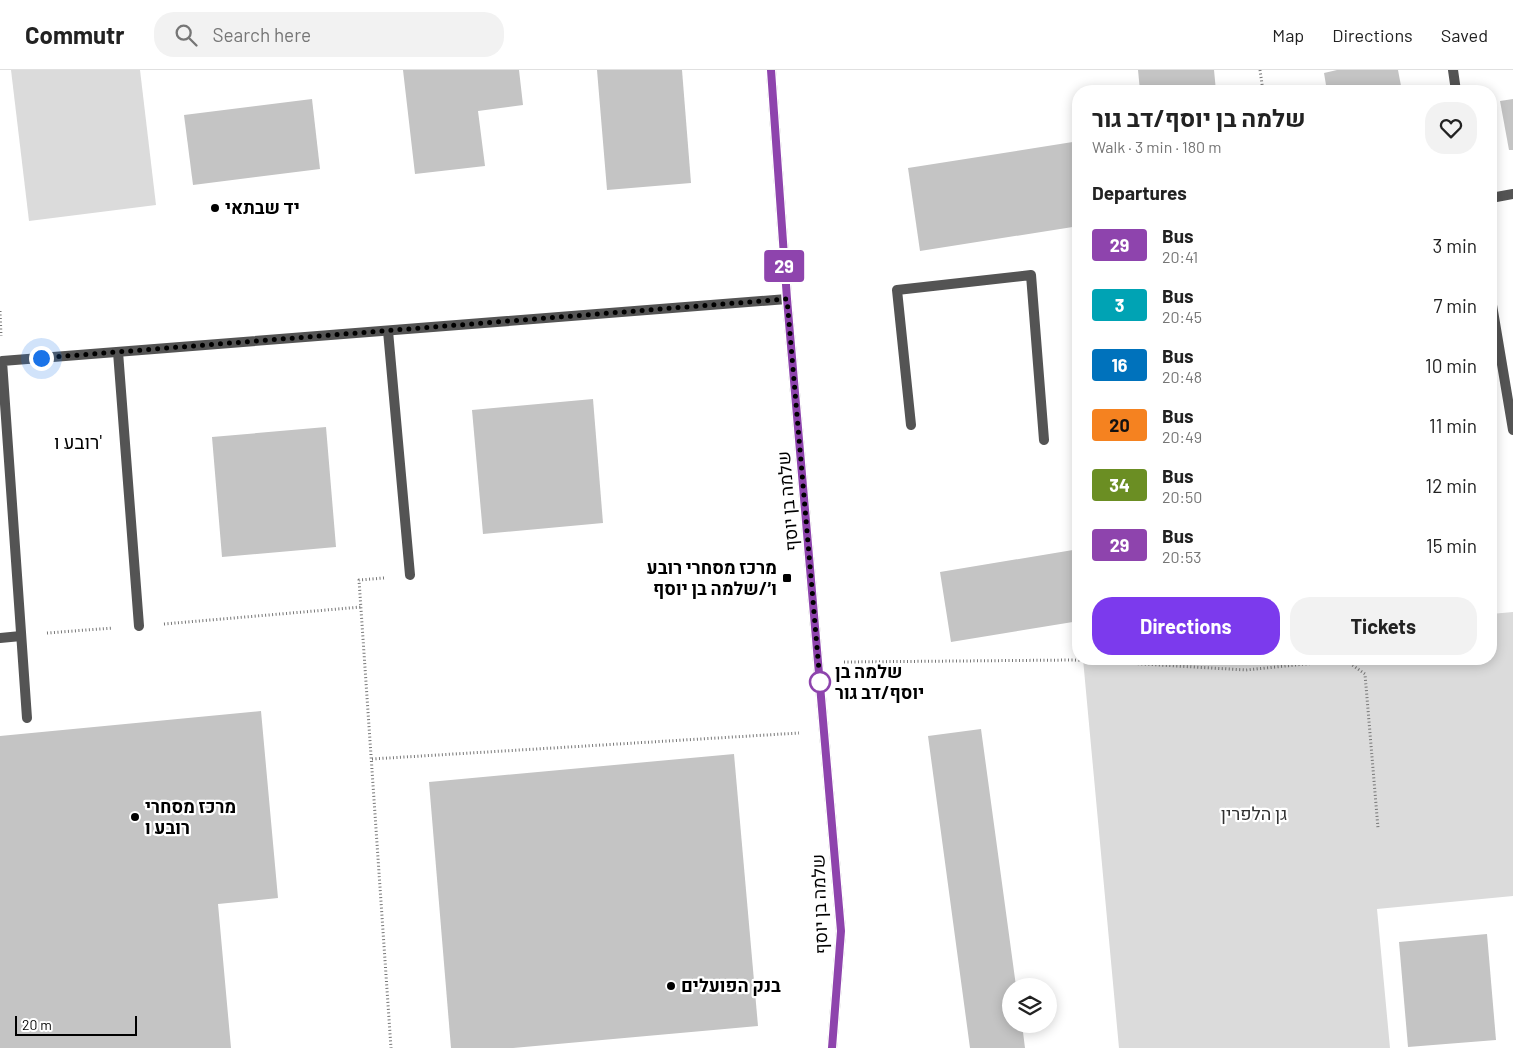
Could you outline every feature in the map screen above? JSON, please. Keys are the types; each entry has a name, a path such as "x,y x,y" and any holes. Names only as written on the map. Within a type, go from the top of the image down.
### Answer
{"street":[{"name":"שלמה בן יוסף","path":"770,70 787,299 841,931 832,1048"},
{"path":"1453,70 1455,85"},
{"path":"1497,197 1513,194"},
{"path":"911,425 897,290 1031,275 1044,440"},
{"path":"27,718 2,361 787,299"},
{"path":"388,331 410,575"},
{"path":"1497,335 1513,430"},
{"path":"118,352 139,626"},
{"path":"0,638 22,636"}],"path":[{"path":"1260,70 1262,85"},
{"path":"391,1048 359,580 410,575"},
{"path":"22,636 361,607"},
{"path":"818,663 1072,660"},
{"path":"1160,665 1246,670 1296,665"},
{"path":"1352,665 1365,674 1378,828"},
{"path":"372,759 824,731"}],"green space":[{"path":"11,70 140,70 156,205 29,221"},
{"name":"גן הלפרין","path":"1513,612 1513,896 1377,909 1390,1048 1119,1048 1084,665 1497,665 1497,613"}],"building":[{"path":"403,70 519,70 523,105 478,111 485,166 415,174"},
{"path":"597,70 682,70 691,183 607,190"},
{"path":"1138,70 1214,70 1215,85 1139,85"},
{"path":"1337,70 1398,70 1401,85 1326,85 1324,73"},
{"path":"312,99 320,169 193,185 184,115"},
{"path":"1513,99 1513,150 1509,150 1500,101"},
{"path":"1072,142 1072,227 920,251 908,168"},
{"path":"593,399 603,523 483,534 472,410"},
{"path":"326,427 336,547 222,557 212,437"},
{"path":"1072,550 1072,622 951,642 940,572"},
{"name":"מרכז מסחרי רובע ו","path":"261,711 278,898 218,904 231,1048 0,1048 0,736"},
{"path":"981,729 1015,978 1002,978 1002,1033 1023,1033 1025,1048 970,1048 928,736"},
{"path":"734,754 758,1026 513,1048 451,1048 429,782"},
{"path":"1487,934 1496,1040 1408,1047 1399,942"}],"bus line":[{"name":"29","path":"771,70 787,299 841,931 832,1048"}],"place":[{"name":"יד שבתאי","path":"215,208"},
{"name":"מרכז מסחרי רובע ו׳/שלמה בן יוסף","path":"787,578"},
{"name":"שלמה בן יוסף/דב גור","path":"820,682"},
{"name":"מרכז מסחרי רובע ו","path":"135,817"},
{"name":"בנק הפועלים","path":"671,986"}],"district":[{"name":"רובע ו'","path":"78,442"}],"route":[{"path":"41,358 787,299 820,682"}]}
